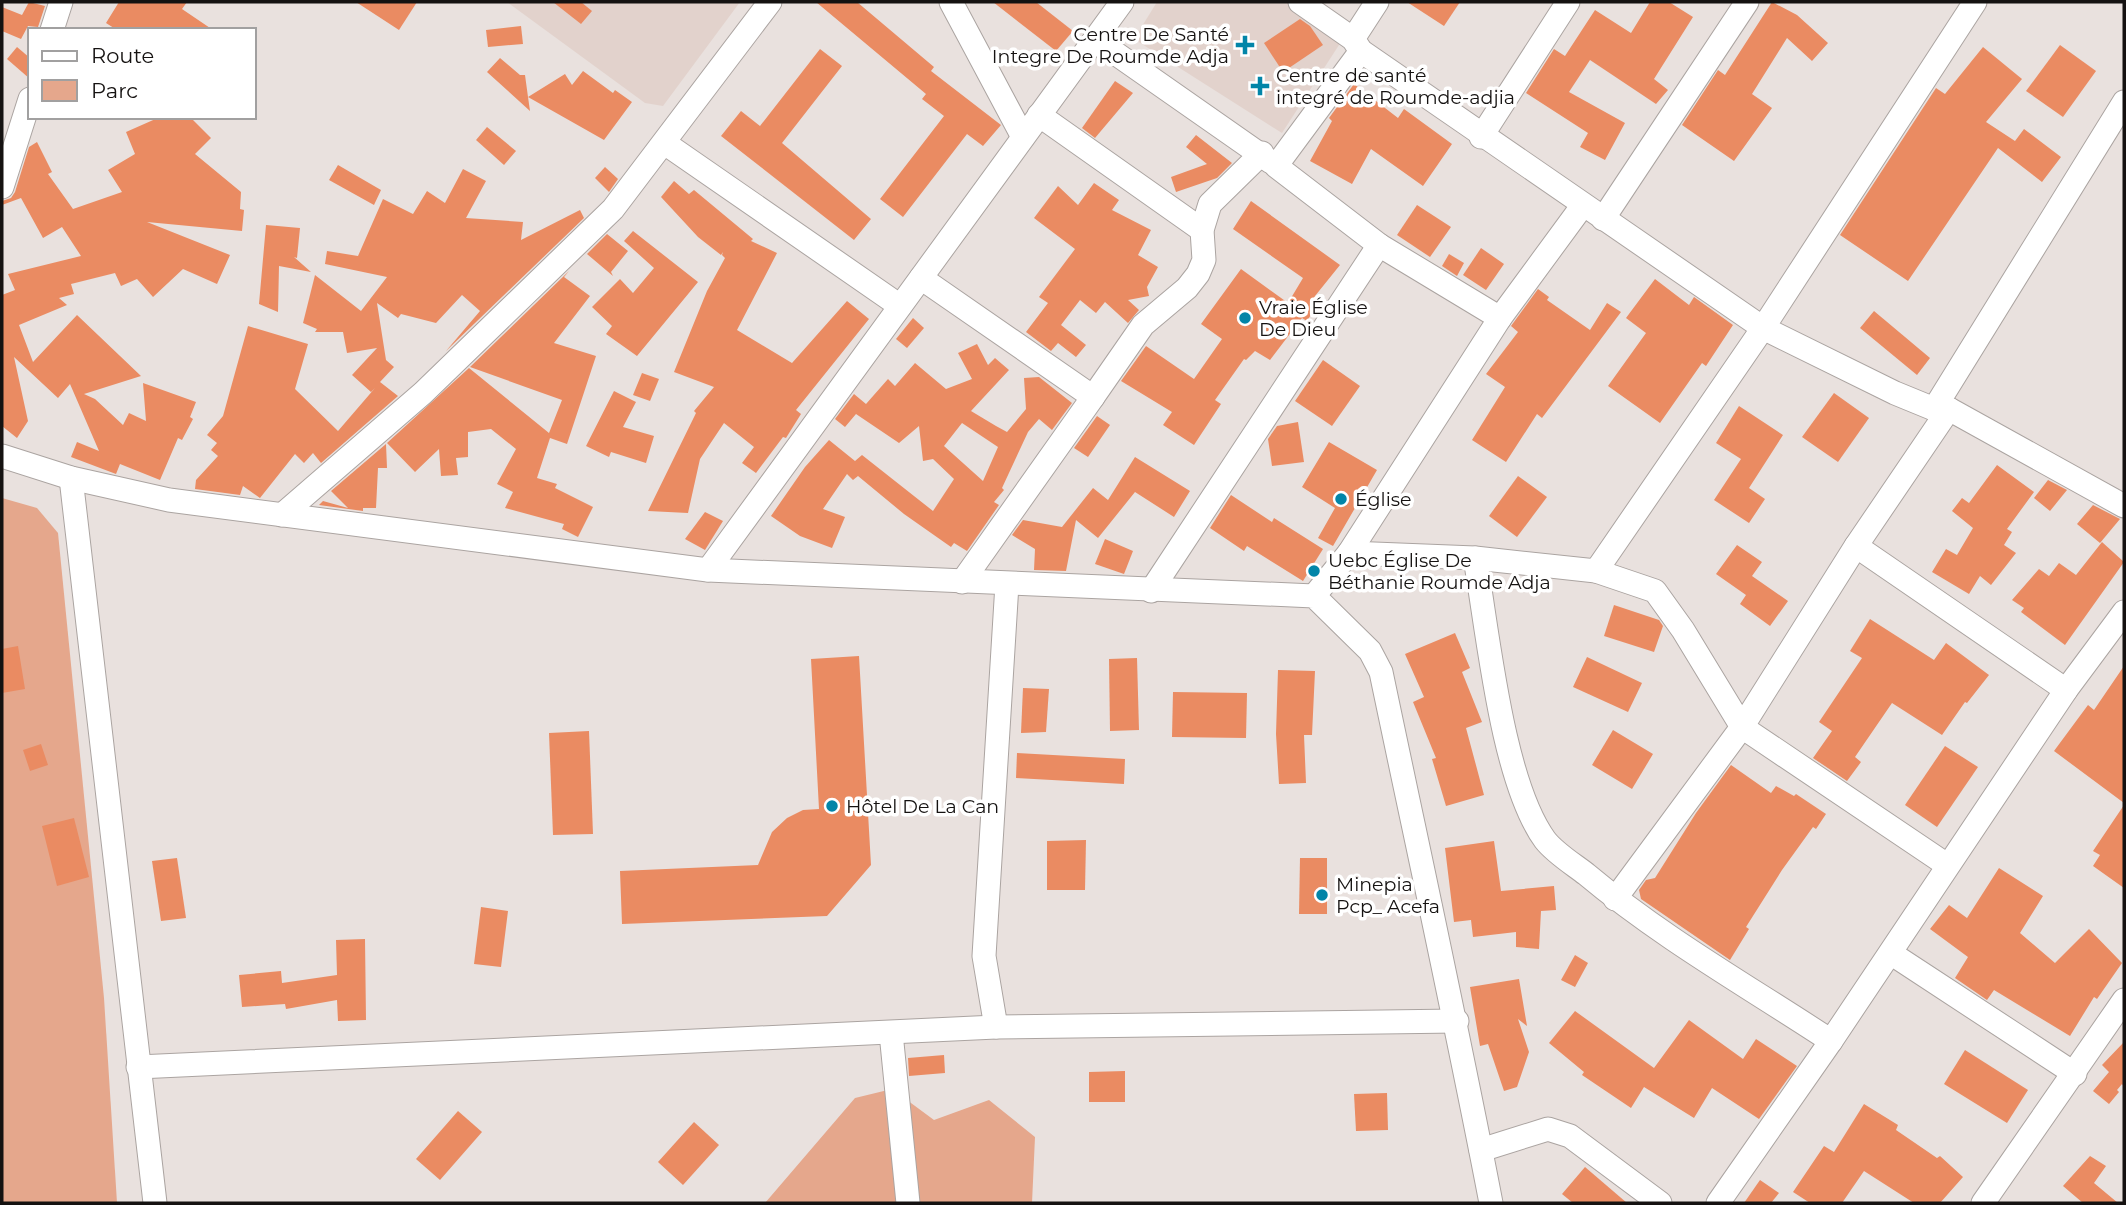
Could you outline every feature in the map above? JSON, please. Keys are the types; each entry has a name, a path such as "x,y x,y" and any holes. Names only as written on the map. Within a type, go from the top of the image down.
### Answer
{"street":[{"path":"53,28 61,2"},
{"path":"282,515 423,393 613,209 666,144 770,2"},
{"path":"951,2 1023,137"},
{"path":"708,570 1122,2"},
{"path":"1300,2 1481,136 1763,328 1941,409 2124,506"},
{"path":"962,582 1143,325 1187,288 1198,274 1204,260 1202,230 1210,204 1269,160 1357,45 1377,2"},
{"path":"1481,136 1568,2"},
{"path":"1603,219 1747,2"},
{"path":"1596,571 1763,328 1975,2"},
{"path":"1095,39 1269,160 1379,245 1500,318"},
{"path":"1615,899 1742,727 1941,409 2124,102"},
{"path":"2,187 28,105"},
{"path":"1039,115 1202,230"},
{"path":"666,144 900,306"},
{"path":"1314,596 1349,553 1500,318 1583,205"},
{"path":"1151,591 1379,245"},
{"path":"920,278 1093,397"},
{"path":"2,456 71,478 169,500 708,570 1314,596 1370,651 1381,672 1438,946 1457,1021 1491,1203"},
{"path":"71,478 155,1203"},
{"path":"1856,546 2066,690"},
{"path":"1349,553 1475,558 1596,571 1655,591 1683,630 1742,727 1947,865"},
{"path":"1475,558 1500,709 1529,811 1546,841 1615,899 1831,1041"},
{"path":"996,1027 984,956 1007,584"},
{"path":"1718,1203 1892,954 1947,865 2066,690 2124,612"},
{"path":"1892,954 2074,1074"},
{"path":"1983,1203 2124,1000"},
{"path":"138,1067 996,1027 1457,1021"},
{"path":"891,1033 908,1203"},
{"path":"1481,1150 1548,1129 1570,1136 1660,1203"}],"shaded area":[{"path":"507,2 740,2 663,106 645,103"},
{"name":"Centre de santé integré de Roumde-adjia","path":"1157,2 1308,2 1350,28 1282,133 1134,39"}],"green space":[{"path":"2,498 37,508 58,533 104,998 117,1203 2,1203"},
{"path":"892,1089 934,1120 989,1100 1035,1137 1032,1203 765,1203 855,1098"}],"building":[{"path":"29,2 45,6 38,27 28,26 21,39 2,31 2,7 22,15"},
{"path":"119,2 187,2 182,9 210,28 114,28 106,23"},
{"path":"356,2 417,2 399,30"},
{"path":"553,2 581,2 592,11 581,24"},
{"path":"816,2 857,2 934,67 931,71 1001,125 983,146 967,134 903,217 880,199 944,116 922,99 926,94"},
{"path":"993,2 1036,2 1073,31 1056,51"},
{"path":"1407,2 1460,2 1444,26"},
{"path":"1650,2 1669,2 1693,17 1654,79 1668,90 1656,104 1590,60 1569,92 1625,123 1605,160 1580,147 1588,133 1526,93 1554,49 1565,56 1595,10 1631,33"},
{"path":"1772,2 1797,15 1828,43 1812,61 1787,38 1752,94 1772,108 1734,161 1682,125 1718,70 1725,75"},
{"path":"1300,19 1310,26 1323,45 1283,72 1264,43"},
{"path":"521,26 523,44 488,47 486,30"},
{"path":"2060,45 2096,71 2063,117 2026,91"},
{"path":"17,47 28,56 28,77 7,59"},
{"path":"1983,47 2022,79 1986,122 2015,141 2024,129 2061,157 2042,182 1998,148 1908,281 1840,235 1936,88 1945,94"},
{"path":"820,49 842,66 782,143 871,219 854,240 721,136 741,111 760,126"},
{"path":"500,58 520,75 525,75 530,111 487,72"},
{"path":"583,71 613,93 615,90 632,102 604,140 528,97 565,74 572,85"},
{"path":"1115,81 1133,93 1095,138 1082,128"},
{"path":"1354,84 1398,118 1404,109 1452,144 1423,186 1371,149 1352,184 1310,161 1332,121 1329,118"},
{"path":"155,119 192,119 211,138 195,154 241,192 240,209 244,210 242,231 147,222 230,255 217,284 183,269 153,297 137,279 121,286 115,273 71,284 74,294 59,298 67,305 19,325 33,362 77,315 141,376 84,394 95,399 123,425 129,413 146,421 143,383 196,402 190,417 193,419 182,440 178,438 160,480 120,464 116,474 71,457 77,442 99,451 70,384 58,398 14,357 28,421 17,438 2,426 2,295 15,290 8,274 81,256 62,227 43,238 21,198 2,205 2,201 11,198 15,192 29,147 37,142 52,172 48,174 73,209 122,192 108,170 135,154 126,132"},
{"path":"487,127 516,151 504,165 476,140"},
{"path":"1196,135 1232,163 1217,178 1176,192 1171,177 1207,164 1186,147"},
{"path":"338,165 381,190 374,205 329,180"},
{"path":"605,167 618,179 609,192 595,178"},
{"path":"463,169 486,181 466,218 523,222 521,240 580,210 584,218 446,351 480,311 462,295 436,323 401,314 398,318 377,303 386,360 394,367 380,382 398,396 321,463 313,453 304,463 295,454 260,498 243,486 240,495 195,489 196,480 218,456 211,450 217,443 207,435 223,416 248,326 308,344 295,389 338,431 375,388 371,392 352,375 377,348 347,353 343,332 315,332 317,329 303,323 315,275 361,311 387,277 325,264 327,251 358,256 383,199 413,214 427,191 445,203"},
{"path":"674,181 689,194 694,190 753,239 751,241 777,253 737,330 792,363 847,301 869,319 796,410 801,414 786,438 783,437 756,473 742,463 754,447 724,423 700,459 688,513 648,511 696,413 694,411 714,387 674,372 707,291 725,258 723,252 721,255 698,237 661,197"},
{"path":"1094,183 1119,200 1112,210 1151,230 1138,255 1158,267 1147,287 1149,296 1128,300 1139,310 1128,323 1105,302 1096,313 1080,300 1061,325 1086,345 1076,357 1058,343 1051,351 1026,332 1048,303 1039,297 1075,249 1034,218 1058,186 1078,205"},
{"path":"1251,201 1340,265 1315,296 1321,299 1307,321 1302,318 1270,360 1255,351 1244,359 1215,400 1221,404 1194,445 1163,425 1172,412 1121,381 1146,346 1194,379 1222,339 1201,324 1241,269 1288,303 1303,278 1233,229"},
{"path":"1417,205 1451,227 1430,257 1397,235"},
{"path":"266,225 300,228 297,258 294,257 311,272 279,266 278,312 259,304"},
{"path":"633,231 698,282 637,356 606,334 612,326 592,307 620,279 633,293 654,268 624,241"},
{"path":"607,234 628,251 611,272 613,276 587,254"},
{"path":"1481,248 1504,264 1486,290 1463,275"},
{"path":"1449,254 1464,263 1457,276 1442,266"},
{"path":"569,271 564,277 590,296 554,343 596,356 567,444 550,438 537,478 557,484 555,488 593,507 578,537 562,529 564,524 505,508 513,492 497,484 516,449 491,429 468,432 468,457 456,458 458,475 441,476 439,449 415,472 387,443 469,368 549,433 562,400 470,367"},
{"path":"1655,279 1689,305 1694,297 1733,325 1706,366 1702,363 1660,423 1608,386 1646,333 1626,318"},
{"path":"1538,289 1549,297 1547,300 1590,330 1607,303 1621,312 1542,418 1537,414 1506,462 1472,440 1505,387 1486,374 1518,332 1511,326"},
{"path":"1874,311 1930,358 1917,375 1860,328"},
{"path":"913,318 924,328 907,348 896,339"},
{"path":"977,344 988,365 995,358 1009,370 971,411 1007,432 1026,409 1024,378 1039,377 1072,403 1052,430 1039,419 1028,432 1002,488 1004,490 994,502 999,505 967,551 954,543 951,547 904,514 858,476 853,480 847,474 823,509 845,517 832,548 800,536 771,516 805,467 829,440 855,461 862,455 933,511 954,479 933,459 923,461 919,426 899,443 856,414 845,427 835,419 854,394 866,404 888,379 895,386 915,363 946,389 972,379 958,353","holes":["962,423 998,447 983,481 944,446"]},
{"path":"1323,360 1360,386 1332,426 1295,401"},
{"path":"642,373 659,379 650,401 633,395"},
{"path":"614,391 636,402 623,427 654,436 646,463 611,452 609,457 586,446"},
{"path":"1834,393 1869,418 1838,462 1802,437"},
{"path":"1739,406 1783,435 1749,488 1765,499 1749,523 1714,500 1741,459 1716,443"},
{"path":"1097,416 1110,425 1088,457 1074,448"},
{"path":"1298,422 1304,462 1272,466 1268,439 1277,426"},
{"path":"1329,442 1377,470 1333,546 1318,538 1335,508 1302,487"},
{"path":"386,444 387,468 378,468 376,508 363,508 363,511 319,505 323,501 348,508 331,491"},
{"path":"1135,457 1190,491 1174,517 1135,492 1098,538 1076,520 1066,571 1034,570 1035,549 1012,535 1023,520 1062,527 1093,488 1108,500"},
{"path":"1997,465 2034,492 2007,529 2012,532 2004,545 2016,553 1991,585 1980,576 1969,594 1932,572 1946,549 1957,555 1973,528 1952,511 1962,498 1969,503"},
{"path":"1518,476 1547,497 1517,537 1489,516"},
{"path":"2048,480 2067,490 2050,511 2034,498"},
{"path":"1231,495 1272,522 1274,518 1323,549 1303,581 1247,546 1244,551 1210,528"},
{"path":"2093,505 2120,519 2100,543 2077,524"},
{"path":"705,512 723,521 705,550 685,539"},
{"path":"1105,539 1133,551 1124,574 1095,564"},
{"path":"2102,542 2124,562 2065,645 2021,612 2024,608 2012,600 2039,569 2049,576 2059,563 2076,575"},
{"path":"1737,545 1762,562 1752,576 1788,601 1770,626 1740,604 1746,595 1716,574"},
{"path":"1614,605 1659,620 1663,626 1654,652 1604,636"},
{"path":"1870,619 1934,660 1946,643 1989,675 1967,703 1965,702 1942,735 1892,703 1855,757 1861,762 1847,781 1813,758 1832,731 1819,722 1862,658 1850,651"},
{"path":"1455,633 1470,668 1462,672 1482,722 1466,728 1484,795 1446,806 1432,759 1436,758 1413,702 1424,697 1405,654"},
{"path":"18,646 25,689 2,693 2,649"},
{"path":"859,656 871,865 827,916 622,924 620,871 758,865 772,832 787,818 803,810 819,809 811,659"},
{"path":"1587,657 1642,683 1628,712 1573,687"},
{"path":"1137,658 1139,730 1110,731 1109,659"},
{"path":"2124,666 2124,803 2054,751 2088,705 2094,710"},
{"path":"1278,670 1315,671 1312,735 1304,735 1306,783 1279,784 1276,734"},
{"path":"1023,688 1049,689 1046,732 1021,733"},
{"path":"1173,692 1247,693 1246,738 1172,737"},
{"path":"1613,730 1653,754 1632,789 1592,765"},
{"path":"589,731 593,834 553,835 549,733"},
{"path":"41,744 48,765 30,771 23,750"},
{"path":"1945,746 1978,767 1937,827 1905,805"},
{"path":"1017,753 1125,759 1124,784 1016,778"},
{"path":"1731,765 1771,793 1776,786 1794,796 1796,794 1826,814 1816,829 1813,827 1782,870 1746,927 1749,929 1730,960 1641,899 1639,890 1646,880 1655,878 1696,813"},
{"path":"2124,805 2124,888 2093,866 2100,855 2093,851"},
{"path":"74,818 89,877 57,886 42,826"},
{"path":"1086,840 1085,890 1047,890 1047,841"},
{"path":"1494,841 1501,891 1554,886 1556,910 1541,911 1539,949 1516,947 1516,932 1473,937 1471,920 1454,922 1445,848"},
{"path":"177,858 186,918 161,921 152,861"},
{"path":"1300,858 1327,858 1327,914 1299,914"},
{"path":"1999,868 2043,896 2020,933 2055,963 2089,929 2122,963 2097,999 2094,997 2070,1036 1994,990 1987,1000 1955,978 1968,957 1930,929 1949,905 1967,918"},
{"path":"481,907 508,911 501,967 474,964"},
{"path":"365,939 366,1020 338,1021 337,1000 286,1009 285,1004 242,1007 239,975 281,971 282,983 337,975 336,940"},
{"path":"1575,955 1588,963 1575,987 1561,980"},
{"path":"1519,979 1527,1026 1518,1019 1529,1052 1517,1087 1504,1091 1488,1044 1480,1046 1470,987"},
{"path":"1575,1011 1654,1068 1689,1020 1743,1059 1756,1039 1797,1066 1759,1119 1712,1088 1694,1118 1644,1087 1631,1108 1582,1075 1584,1072 1549,1043"},
{"path":"2124,1042 2124,1087 2122,1084 2109,1104 2093,1091 2109,1072 2102,1065"},
{"path":"1965,1050 2028,1090 2007,1123 1944,1084"},
{"path":"944,1055 945,1073 909,1076 908,1058"},
{"path":"1125,1071 1125,1102 1089,1102 1089,1072"},
{"path":"1387,1093 1388,1130 1356,1131 1354,1094"},
{"path":"1864,1104 1898,1125 1896,1130 1937,1158 1940,1156 1963,1177 1940,1203 1914,1203 1864,1171 1842,1203 1810,1203 1793,1192 1824,1146 1834,1152"},
{"path":"458,1111 482,1132 440,1180 416,1159"},
{"path":"694,1122 719,1145 683,1185 658,1162"},
{"path":"2090,1156 2106,1166 2094,1183 2118,1203 2083,1203 2063,1186"},
{"path":"1585,1167 1627,1203 1573,1203 1562,1194"},
{"path":"1760,1180 1779,1193 1771,1203 1744,1203"}],"place":[{"name":"Centre De Santé Integre De Roumde Adja","path":"1245,45"},
{"name":"Centre de santé integré de Roumde-adjia","path":"1260,86"},
{"name":"Vraie Église De Dieu","path":"1245,318"},
{"name":"Église","path":"1341,499"},
{"name":"Uebc Église De Béthanie Roumde Adja","path":"1314,571"},
{"name":"Hôtel De La Can","path":"832,806"},
{"name":"Minepia Pcp_ Acefa","path":"1322,895"}]}
